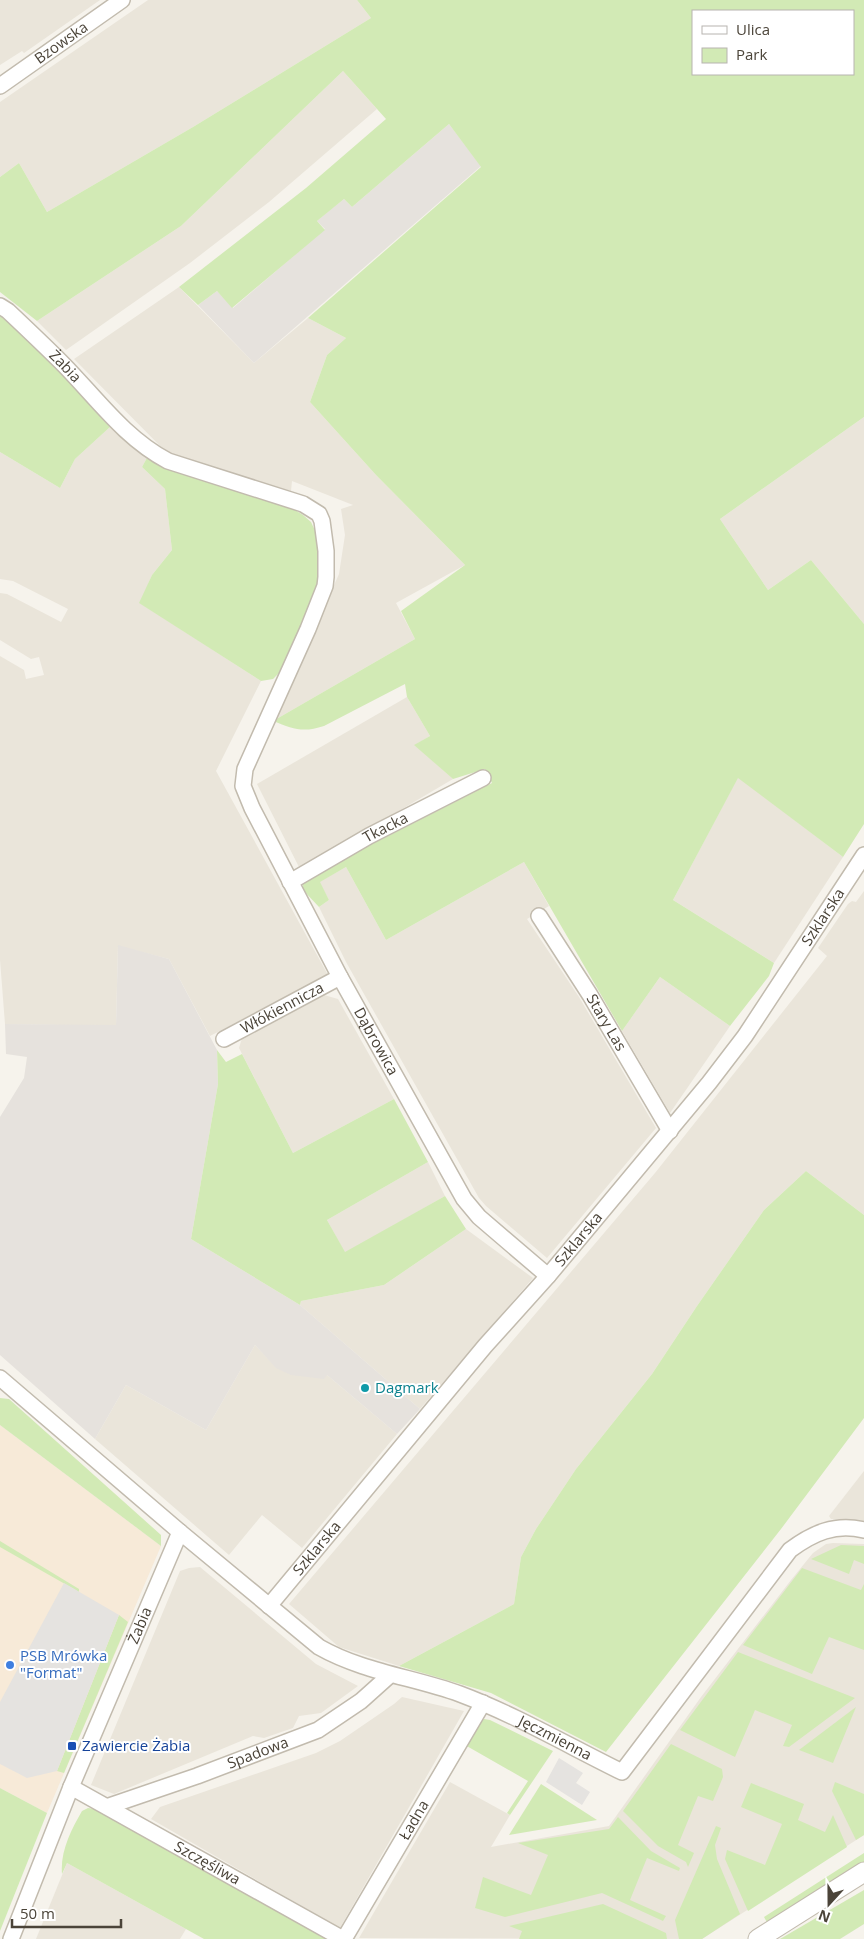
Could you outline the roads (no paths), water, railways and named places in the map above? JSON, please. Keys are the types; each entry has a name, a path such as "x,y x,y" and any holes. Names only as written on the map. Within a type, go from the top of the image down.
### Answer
{"street":[{"name":"Bzowska","path":"0,86 122,0"},
{"name":"Żabia","path":"0,306 8,311 61,362 126,431 168,461 303,504 319,514 322,521 326,551 325,586 291,669 244,774"},
{"name":"Dąbrowica","path":"244,774 243,786 252,808 290,882 340,977 464,1199 479,1216 548,1276"},
{"name":"Tkacka","path":"290,882 369,836 483,778"},
{"name":"Szklarska","path":"269,1606 485,1346 548,1276 670,1131 745,1036 864,855"},
{"name":"Stary Las","path":"539,916 590,995 670,1131"},
{"name":"Włókiennicza","path":"224,1039 340,977"},
{"path":"0,1378 180,1532"},
{"name":"Jęczmienna","path":"180,1532 305,1637 333,1655 390,1675 438,1686 483,1703 622,1772 790,1550 808,1537 825,1530 841,1527 864,1530"},
{"name":"Żabia","path":"11,1939 71,1787 180,1532"},
{"name":"Spadowa","path":"109,1806 197,1776 318,1730 361,1701 390,1675"},
{"name":"Ładna","path":"344,1939 483,1703"},
{"name":"Szczęśliwa","path":"71,1787 109,1806 344,1939"},
{"path":"758,1939 864,1872"}],"place":[{"name":"Dagmark","path":"365,1388"},
{"name":"PSB Mrówka \"Format\"","path":"10,1665"},
{"name":"Zawiercie Żabia","path":"72,1746"}]}
